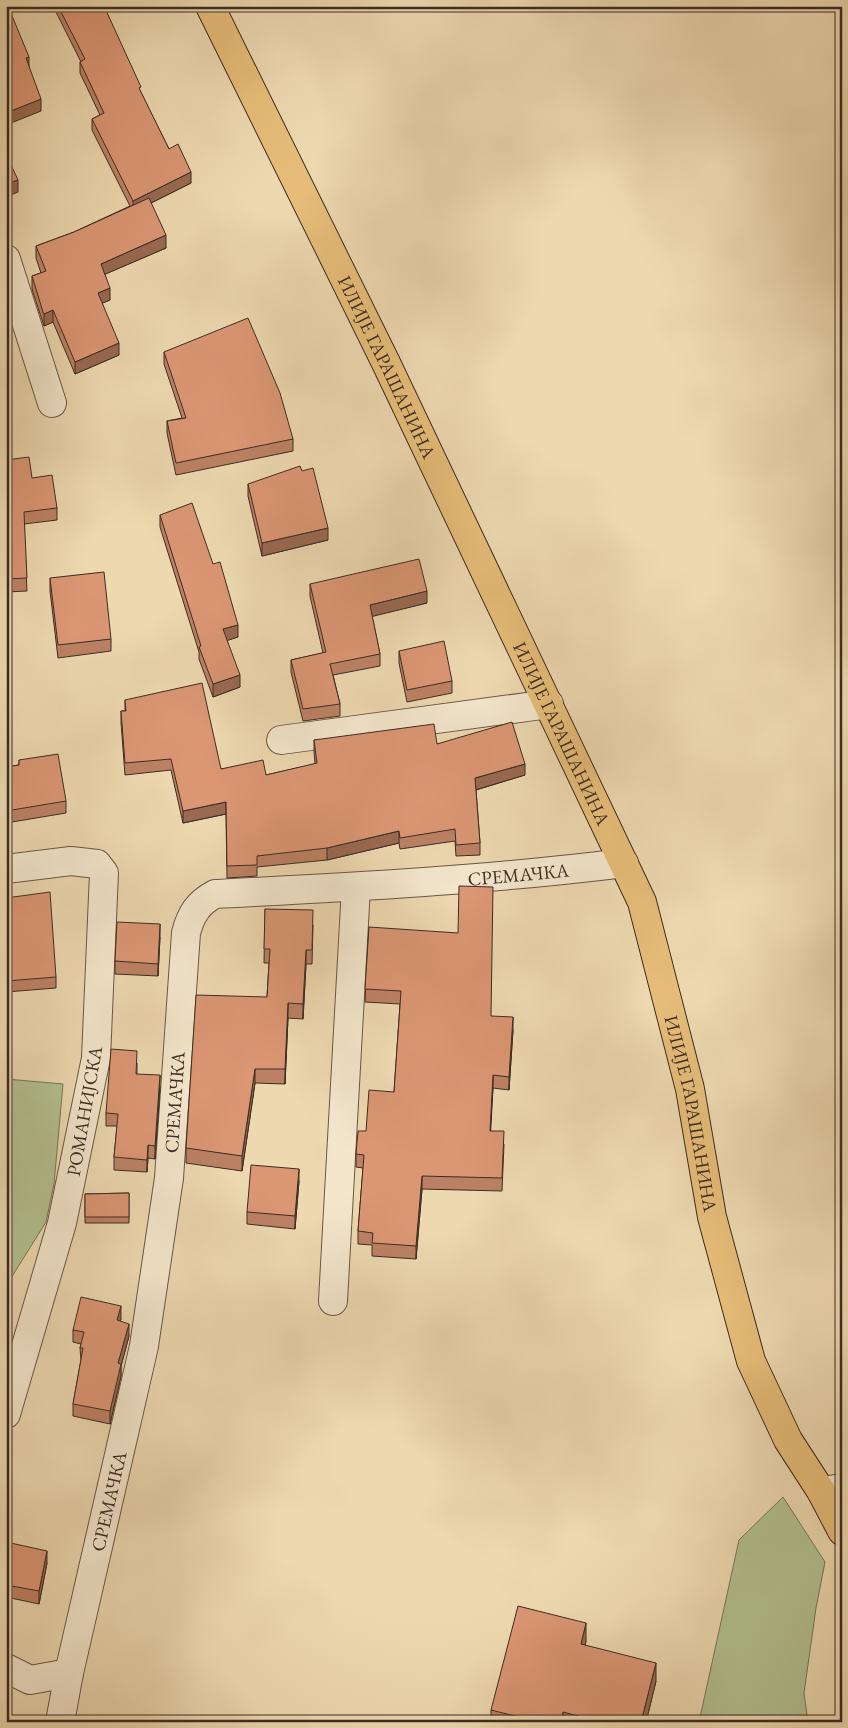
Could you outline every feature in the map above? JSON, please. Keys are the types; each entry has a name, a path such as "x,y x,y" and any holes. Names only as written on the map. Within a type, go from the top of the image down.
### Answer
{"main road":[{"name":"ИЛИЈЕ ГАРАШАНИНА","path":"210,6 390,372 642,902 690,1089 712,1216 752,1361 788,1440 832,1490 842,1530"}],"street":[{"path":"6,259 52,403"},
{"path":"282,740 549,704"},
{"name":"РОМАНИЈСКА","path":"6,869 71,861 97,864 104,873 96,1058 62,1223 6,1414"},
{"name":"СРЕМАЧКА","path":"60,1722 69,1673 144,1346 169,1178 186,932 189,918 200,902 215,894 356,887 538,874 624,863"},
{"path":"332,1301 356,887"},
{"path":"6,1668 30,1680 69,1673"}],"green space":[{"path":"6,1079 63,1084 54,1184 46,1222 6,1286"},
{"path":"783,1497 825,1562 816,1608 804,1693 808,1722 699,1722 739,1540"}],"building":[{"path":"6,6 8,6 29,57 26,58 41,99 6,113"},
{"path":"58,6 104,6 141,87 139,88 169,149 178,144 191,172 133,201 92,119 104,113 80,62 85,59"},
{"path":"6,154 18,180 6,184"},
{"path":"149,198 166,235 101,264 110,288 98,293 119,343 75,362 53,310 44,314 43,312 32,276 46,271 36,246 74,232"},
{"path":"248,318 280,393 293,439 176,463 167,421 186,418 164,352"},
{"path":"29,457 32,478 52,475 57,508 24,512 27,578 6,579 6,460"},
{"path":"300,466 302,471 313,468 328,528 262,543 248,484"},
{"path":"192,503 213,564 220,562 238,625 223,629 240,675 213,684 199,647 201,646 160,515"},
{"path":"419,559 427,591 370,605 380,654 330,664 340,704 303,709 291,660 326,652 310,584"},
{"path":"104,572 111,639 58,645 50,578"},
{"path":"444,641 452,681 407,690 399,651"},
{"path":"202,683 221,769 263,760 266,775 317,763 314,740 434,724 437,744 512,722 525,764 475,778 480,843 456,845 455,829 400,838 399,831 327,848 257,856 257,865 227,866 226,802 183,811 171,759 125,763 121,711 126,711 125,700"},
{"path":"58,754 66,801 6,811 6,767 19,765 19,760"},
{"path":"459,886 493,887 491,1016 513,1017 509,1077 493,1075 490,1131 504,1131 502,1178 422,1176 416,1246 372,1243 373,1233 358,1231 364,1155 356,1154 358,1131 366,1131 369,1090 394,1092 401,991 365,989 369,927 458,933"},
{"path":"50,892 56,977 6,981 6,898"},
{"path":"265,909 313,910 312,950 306,950 303,1004 288,1003 285,1069 255,1069 242,1156 186,1148 196,995 267,997 270,949 264,949"},
{"path":"117,922 160,924 158,964 115,961"},
{"path":"111,1049 137,1051 136,1074 160,1075 155,1146 148,1145 147,1160 114,1157 118,1114 106,1113"},
{"path":"251,1165 299,1169 295,1216 247,1212"},
{"path":"129,1193 129,1217 85,1217 85,1194"},
{"path":"81,1297 121,1306 117,1320 129,1324 118,1363 121,1364 110,1411 73,1404 83,1348 80,1348 84,1332 73,1330"},
{"path":"6,1542 47,1551 39,1591 6,1585"},
{"path":"518,1606 586,1623 581,1644 656,1663 641,1722 601,1722 563,1712 561,1722 539,1722 491,1710"}]}
